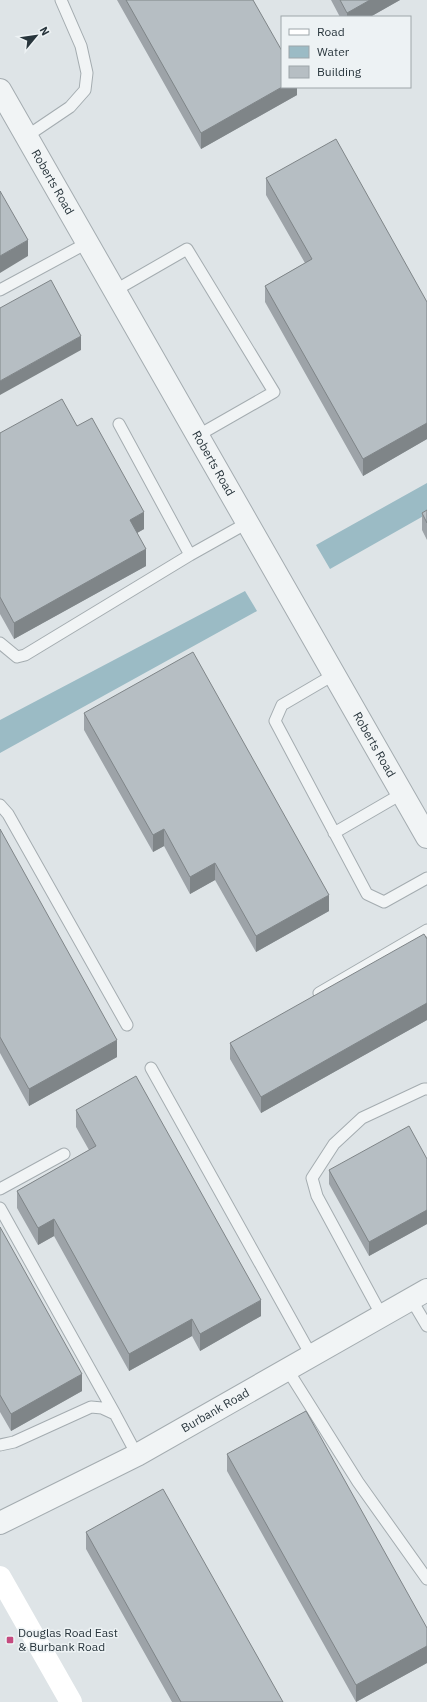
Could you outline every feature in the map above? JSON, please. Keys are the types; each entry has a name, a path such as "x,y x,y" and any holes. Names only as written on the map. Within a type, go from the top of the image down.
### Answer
{"street":[{"name":"Roberts Road","path":"0,90 403,793 417,812 427,836"},
{"name":"Burbank Road","path":"0,1523 137,1455 419,1294"},
{"path":"0,1577 71,1702"}],"lane":[{"path":"27,136 70,107 84,90 87,73 81,46 61,0"},
{"path":"0,290 87,243"},
{"path":"114,291 187,249 274,392 197,436"},
{"path":"120,424 190,554"},
{"path":"0,643 17,657 25,655 190,554 248,523"},
{"path":"335,674 282,705 275,721 366,894 384,902 427,878"},
{"path":"334,833 403,793"},
{"path":"0,805 8,814 127,1025"},
{"path":"310,998 427,930"},
{"path":"151,1068 311,1355"},
{"path":"382,1316 317,1196 312,1178 334,1144 362,1118 424,1089 427,1089"},
{"path":"0,1188 64,1154"},
{"path":"0,1208 137,1455"},
{"path":"419,1294 427,1326"},
{"path":"287,1369 358,1482 427,1579"},
{"path":"0,1445 14,1442 91,1407 102,1408 115,1414"}],"water":[{"path":"427,483 427,514 330,569 316,545"},
{"path":"245,591 257,611 0,753 0,720"}],"building":[{"path":"126,0 253,0 281,49 281,88 201,133"},
{"path":"340,0 370,0 347,13"},
{"path":"336,139 427,302 427,423 363,459 265,286 312,259 266,178"},
{"path":"0,191 28,240 0,256"},
{"path":"51,280 81,336 0,381 0,308"},
{"path":"62,399 77,426 92,418 144,512 130,520 146,549 14,623 0,597 0,433"},
{"path":"427,510 427,523 422,513"},
{"path":"193,652 329,895 256,936 215,863 190,877 164,829 153,835 84,713"},
{"path":"0,829 117,1040 29,1089 0,1037"},
{"path":"424,934 427,939 427,1003 261,1097 230,1043"},
{"path":"136,1076 261,1300 200,1334 192,1319 129,1354 54,1219 38,1228 17,1191 96,1146 76,1110"},
{"path":"409,1126 427,1159 427,1210 369,1242 329,1170"},
{"path":"0,1227 82,1374 11,1414 0,1395"},
{"path":"306,1411 427,1628 427,1646 356,1685 227,1454"},
{"path":"163,1489 283,1702 181,1702 86,1532"}],"place":[{"name":"Douglas Road East & Burbank Road","path":"10,1640"}]}
